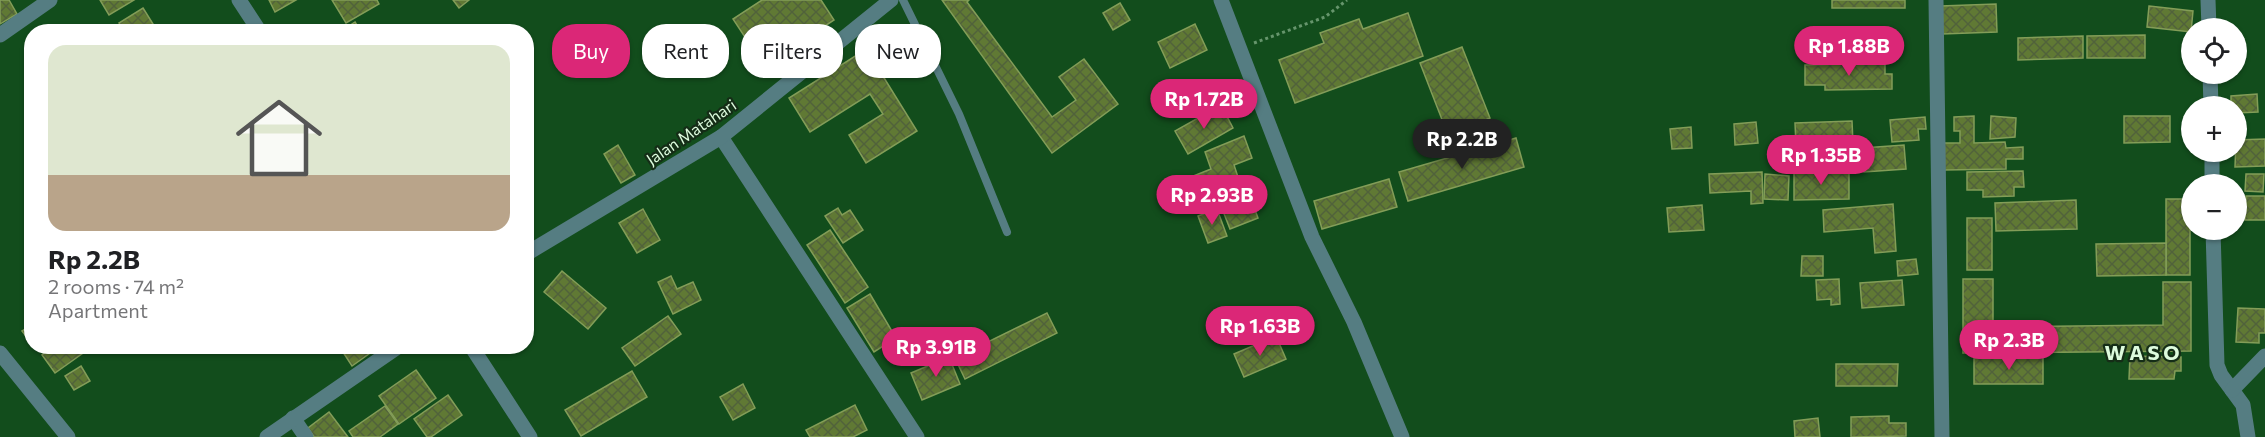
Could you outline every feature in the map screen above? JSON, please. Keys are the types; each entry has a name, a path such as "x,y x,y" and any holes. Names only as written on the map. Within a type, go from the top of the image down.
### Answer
{"street":[{"path":"0,35 50,0"},
{"path":"239,0 255,24"},
{"name":"Jalan Matahari","path":"534,249 722,137 891,0"},
{"path":"1221,0 1312,237 1354,322 1402,437"},
{"path":"1936,0 1942,437"},
{"path":"2208,0 2209,18"},
{"path":"722,137 917,437"},
{"path":"2213,240 2217,365 2243,405 2248,437"},
{"path":"0,353 68,437"},
{"path":"267,437 387,354"},
{"path":"476,354 530,437"},
{"path":"2232,390 2265,356"},
{"path":"293,418 306,437"}],"lane":[{"path":"903,0 959,114 1008,232"}],"path":[{"path":"1239,49 1325,17 1347,0"}],"building":[{"path":"0,0 9,0 17,14 0,24"},
{"path":"100,0 134,0 109,15"},
{"path":"269,0 296,0 275,12"},
{"path":"332,0 377,0 379,4 346,23"},
{"path":"453,0 469,0 459,8"},
{"path":"762,0 821,0 834,20 828,24 741,24 741,31 733,19"},
{"path":"942,0 969,0 967,2 1052,117 1076,100 1059,77 1084,59 1118,104 1052,153"},
{"path":"1832,0 1905,0 1905,8 1832,8"},
{"path":"1120,3 1130,20 1113,30 1103,13"},
{"path":"1996,4 1997,32 1942,34 1941,6"},
{"path":"2149,6 2193,11 2192,18 2181,18 2181,31 2147,27"},
{"path":"143,8 153,24 120,24"},
{"path":"1408,13 1423,56 1295,103 1279,60 1324,43 1320,33 1359,19 1363,29"},
{"path":"1195,24 1207,50 1170,68 1158,42"},
{"path":"2145,35 2145,58 2087,58 2087,36"},
{"path":"2083,36 2083,58 2018,60 2018,38"},
{"path":"1462,47 1490,118 1448,135 1420,63"},
{"path":"855,56 855,78 884,78 917,131 866,163 849,135 883,114 870,94 810,132 789,98 821,78 843,78 843,64"},
{"path":"1885,63 1885,74 1892,74 1892,89 1825,90 1825,85 1805,85 1805,65"},
{"path":"1212,80 1221,99 1195,111 1186,92"},
{"path":"2257,94 2258,112 2247,112 2247,96 2231,96"},
{"path":"1221,105 1233,128 1188,154 1175,131"},
{"path":"1974,116 1974,143 2005,142 2006,148 2023,147 2023,159 2006,159 2006,169 1944,170 1944,143 1960,143 1960,131 1954,131 1954,117"},
{"path":"1991,116 2016,118 2015,137 1990,139"},
{"path":"2124,116 2170,116 2170,142 2124,143"},
{"path":"1925,117 1926,129 1918,129 1919,140 1892,142 1890,120"},
{"path":"1852,121 1853,143 1796,146 1795,123"},
{"path":"1756,122 1758,143 1735,145 1734,124"},
{"path":"1691,127 1692,148 1672,149 1670,129"},
{"path":"1244,136 1252,158 1234,165 1238,177 1212,187 1215,193 1195,201 1186,179 1211,169 1205,152"},
{"path":"1516,138 1524,167 1408,201 1399,172"},
{"path":"2265,139 2265,166 2235,167 2235,162 2247,162 2247,140"},
{"path":"618,145 635,175 621,183 604,154"},
{"path":"1904,145 1906,169 1864,172 1863,148"},
{"path":"2023,171 2024,187 2014,187 2014,196 1983,197 1983,190 1967,190 1967,172"},
{"path":"1762,172 1763,203 1751,204 1751,191 1710,193 1709,174"},
{"path":"1849,172 1849,199 1794,200 1794,173"},
{"path":"1765,174 1789,176 1788,200 1764,199"},
{"path":"2247,174 2264,174 2263,192 2247,191"},
{"path":"1389,179 1397,207 1322,229 1314,201"},
{"path":"2247,196 2265,196 2265,220 2247,220"},
{"path":"1239,199 1242,208 1253,204 1258,218 1230,229 1221,206"},
{"path":"2166,199 2181,199 2181,240 2190,240 2190,275 2166,275"},
{"path":"2076,200 2077,229 1996,231 1995,203"},
{"path":"1893,204 1896,251 1875,253 1873,228 1824,232 1823,210"},
{"path":"1702,205 1704,230 1669,232 1667,208"},
{"path":"838,208 842,215 850,210 863,230 843,243 825,216"},
{"path":"643,209 660,240 637,253 619,223"},
{"path":"1217,209 1227,236 1208,243 1198,216"},
{"path":"1967,218 1992,218 1992,270 1967,270"},
{"path":"830,230 868,287 845,303 807,245"},
{"path":"2166,243 2166,275 2097,276 2096,244"},
{"path":"1802,256 1823,256 1823,276 1801,276"},
{"path":"1916,259 1918,274 1898,276 1897,261"},
{"path":"562,271 606,308 588,329 544,292"},
{"path":"671,276 677,289 693,282 701,300 673,314 658,282"},
{"path":"1839,279 1840,304 1831,305 1831,299 1817,300 1816,280"},
{"path":"1963,279 1993,279 1993,327 2163,325 2163,282 2191,282 2191,351 1963,353"},
{"path":"1902,280 1904,305 1862,308 1860,283"},
{"path":"870,294 896,338 874,352 847,308"},
{"path":"2238,308 2265,309 2265,333 2259,333 2259,343 2236,342"},
{"path":"1047,313 1057,333 965,379 955,358"},
{"path":"668,316 681,334 635,366 622,348"},
{"path":"1276,336 1286,359 1244,377 1234,354"},
{"path":"43,354 82,354 55,373"},
{"path":"344,354 369,354 352,366"},
{"path":"2130,356 2181,357 2181,371 2175,371 2174,379 2129,379"},
{"path":"949,357 960,384 922,400 911,373"},
{"path":"2043,357 2043,384 1974,384 1974,358"},
{"path":"1836,364 1898,364 1897,386 1836,386"},
{"path":"81,366 90,381 74,390 65,376"},
{"path":"416,370 436,398 399,424 379,396"},
{"path":"632,371 647,397 581,436 565,410"},
{"path":"743,384 755,408 733,420 720,397"},
{"path":"448,395 462,415 431,437 427,437 414,419"},
{"path":"855,405 867,430 853,437 810,437 806,430"},
{"path":"385,406 398,424 380,437 353,437 349,431"},
{"path":"329,412 348,437 314,437 308,428"},
{"path":"1889,416 1889,423 1906,423 1906,436 1851,437 1851,417"},
{"path":"1818,418 1820,437 1795,437 1794,421"}],"district":[{"name":"W A S O","path":"2142,353"}]}
